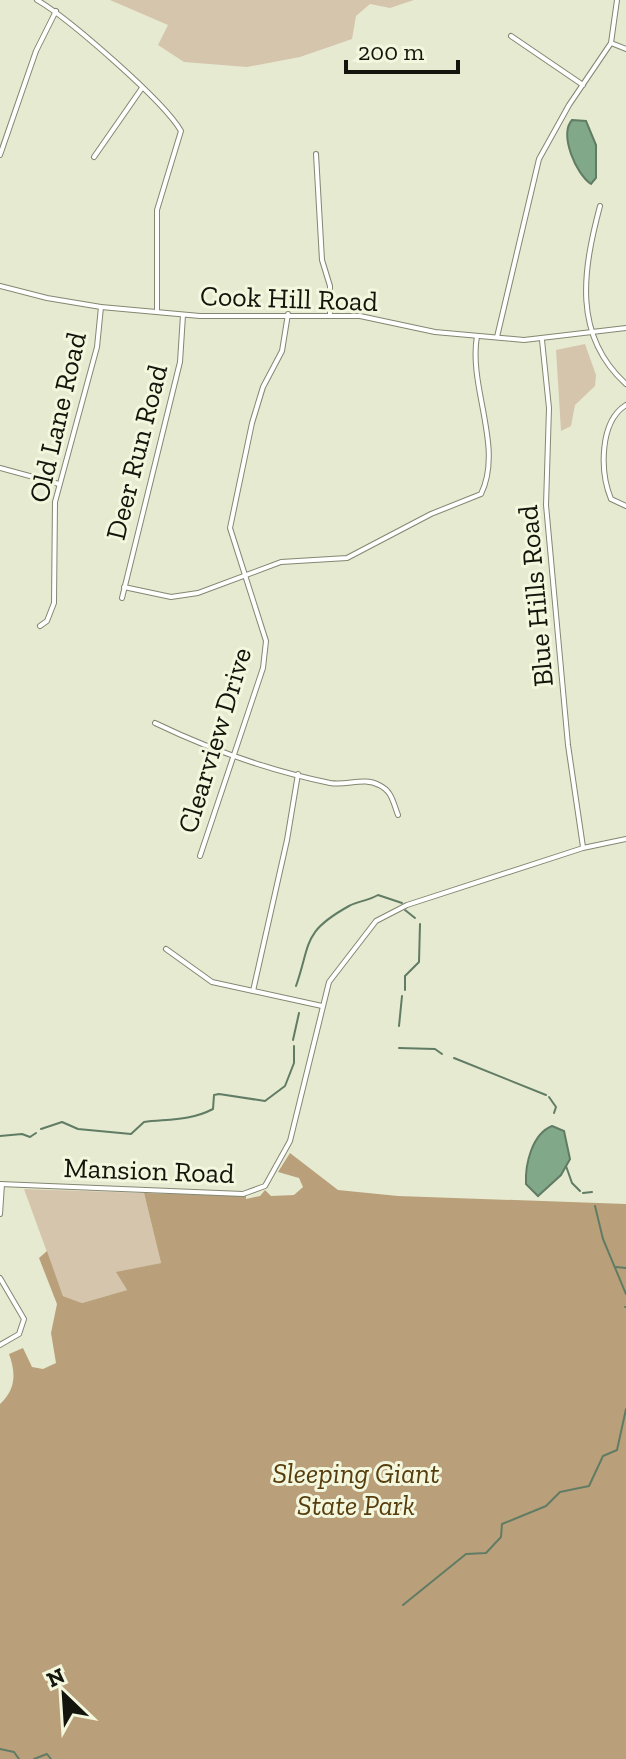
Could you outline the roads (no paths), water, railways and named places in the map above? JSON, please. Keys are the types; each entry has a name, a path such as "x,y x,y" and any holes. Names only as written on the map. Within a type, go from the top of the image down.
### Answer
{"street":[{"path":"37,0 56,11 142,88 174,119 181,131 157,210 157,312"},
{"path":"497,337 539,159 611,43 617,0"},
{"path":"0,155 36,51 56,11"},
{"path":"511,36 583,85"},
{"path":"611,43 626,49"},
{"path":"94,157 142,88"},
{"path":"316,154 322,260 330,286 330,314"},
{"path":"600,206 585,273 593,334 601,359 626,384"},
{"name":"Cook Hill Road","path":"0,287 101,307 183,315 330,314 371,317 435,332 477,336 542,340 626,328"},
{"name":"Old Lane Road","path":"40,626 47,621 54,603 53,522 59,484 97,347 101,307"},
{"name":"Clearview Drive","path":"200,856 263,668 266,641 230,528 235,492 263,387 282,351 288,314"},
{"name":"Deer Run Road","path":"122,598 180,362 183,315"},
{"path":"124,587 171,597 198,593 281,562 347,558 431,514 481,494 490,475 475,361 477,336"},
{"name":"Blue Hills Road","path":"542,340 549,399 546,505 568,745 583,848"},
{"path":"626,405 610,423 605,472 611,499 626,506"},
{"path":"0,468 59,484"},
{"path":"155,723 184,737 334,784 377,783 390,791 398,815"},
{"path":"253,991 287,840 298,774"},
{"name":"Mansion Road","path":"1,1184 243,1194 258,1191 272,1176 294,1133 322,1006 334,972 369,928 388,912 583,848 626,839"},
{"path":"166,949 212,982 322,1006"},
{"path":"0,1214 1,1184"},
{"path":"0,1278 24,1319 19,1334 0,1345"}],"waterway":[{"path":"296,986 310,940 323,923 349,906 378,895 402,903"},
{"path":"405,910 415,918"},
{"path":"405,990 405,976 419,962 420,924"},
{"path":"399,1026 402,996"},
{"path":"293,1040 299,1013"},
{"path":"41,1129 62,1122 78,1129 131,1134 144,1122 187,1118 213,1109 214,1095 265,1101 285,1086 294,1063 294,1046"},
{"path":"399,1048 435,1049 442,1054"},
{"path":"454,1058 546,1095"},
{"path":"549,1097 556,1107 554,1113"},
{"path":"0,1136 22,1134 30,1137 36,1133"},
{"path":"566,1166 572,1183 580,1191"},
{"path":"583,1193 592,1192"},
{"path":"595,1206 603,1239 626,1294"},
{"path":"616,1267 626,1268"},
{"path":"403,1605 466,1554 486,1553 501,1537 502,1524 546,1506 560,1492 589,1486 603,1456 617,1450 626,1409"},
{"path":"0,1749 14,1752 19,1759"},
{"path":"34,1759 47,1754 51,1759"}],"park label":[{"name":"Sleeping Giant State Park","path":"356,1489"}]}
